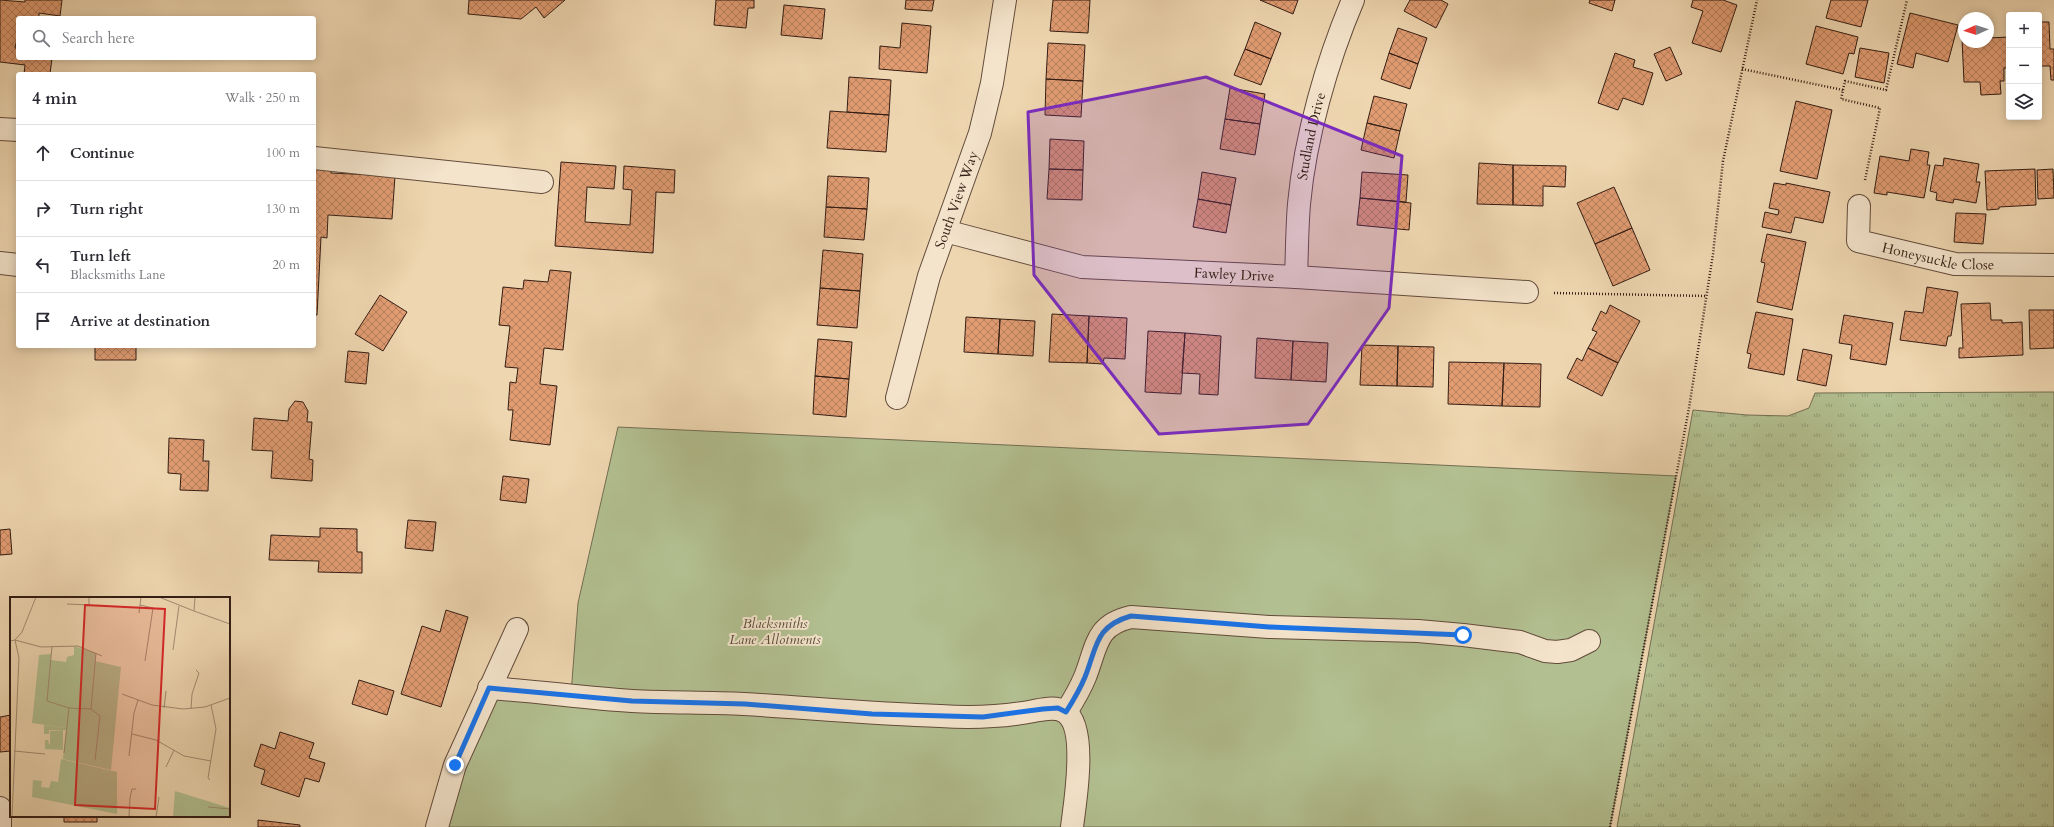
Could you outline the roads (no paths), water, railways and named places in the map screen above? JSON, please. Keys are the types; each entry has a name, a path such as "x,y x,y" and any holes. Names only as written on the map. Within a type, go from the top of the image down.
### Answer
{"street":[{"name":"South View Way","path":"897,398 929,276 964,182 980,133 992,83 1006,0"},
{"name":"Studland Drive","path":"1296,277 1299,203 1309,142 1324,81 1353,0"},
{"path":"0,129 16,130"},
{"path":"316,158 542,182"},
{"name":"Honeysuckle Close","path":"1860,207 1858,242 1955,264 2054,265"},
{"name":"Fawley Drive","path":"945,231 1082,267 1296,277 1527,292"},
{"path":"0,263 16,265"},
{"path":"1066,712 1085,676 1100,635 1111,625 1131,616 1276,627 1418,631 1520,642 1545,650 1557,652 1571,650 1589,641"},
{"path":"438,827 455,765 517,629"},
{"path":"489,688 632,701 738,704 872,714 983,717 1058,708 1066,712 1075,727 1079,766 1072,827"},
{"path":"0,808 0,827"}],"park label":[{"name":"Blacksmiths Lane Allotments","path":"775,632"}]}
